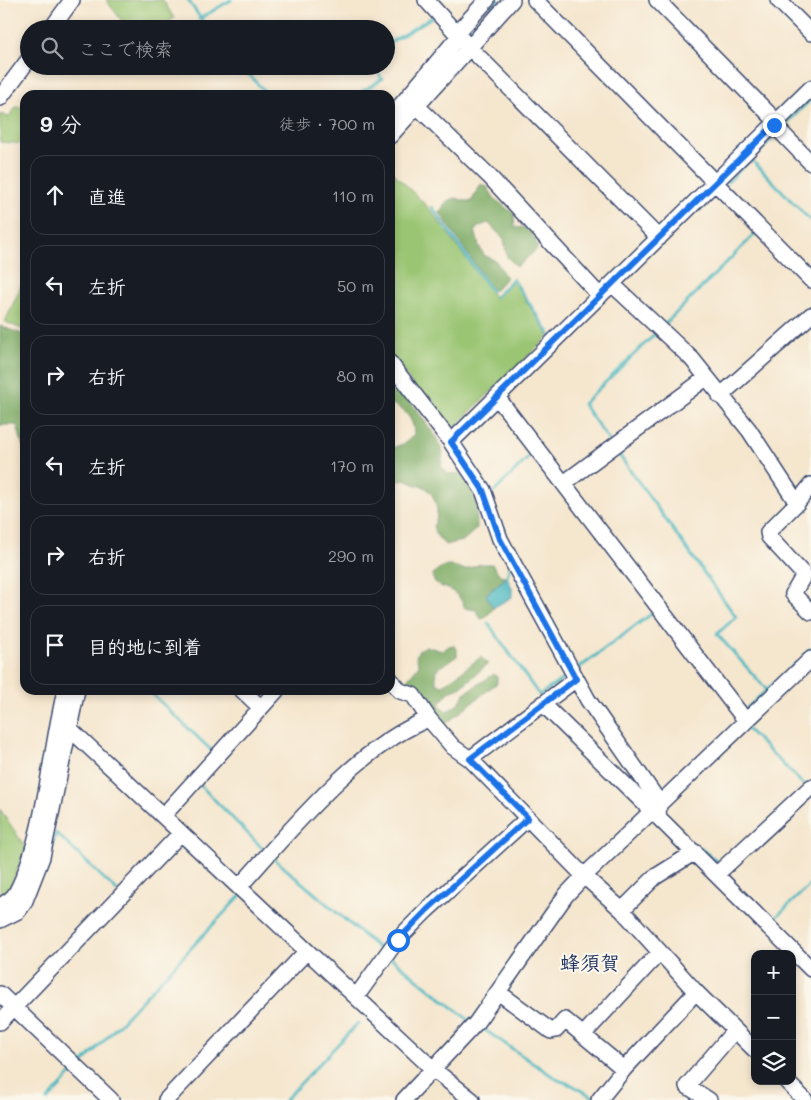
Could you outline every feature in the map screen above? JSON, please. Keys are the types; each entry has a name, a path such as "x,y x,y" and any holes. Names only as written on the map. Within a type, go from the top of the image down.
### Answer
{"street":[{"path":"58,20 72,0"},
{"path":"426,0 462,39 659,238"},
{"path":"395,130 417,106 487,0"},
{"path":"395,113 462,39 512,0"},
{"path":"535,0 811,280"},
{"path":"657,0 811,163"},
{"path":"778,0 811,34"},
{"path":"0,98 20,71"},
{"path":"451,442 811,88"},
{"path":"417,106 489,176 600,296"},
{"path":"612,284 692,360 749,430 797,503"},
{"path":"720,396 811,315"},
{"path":"395,369 451,442 483,490 500,539 588,700 656,810"},
{"path":"564,483 706,378"},
{"path":"497,397 746,721"},
{"path":"811,485 797,503 768,532 769,536 804,575 793,594 811,612"},
{"path":"404,1100 476,1023 566,895 811,658"},
{"path":"470,759 576,679"},
{"path":"395,685 400,691 414,695 429,719 453,747 470,759 584,876 622,910 696,992 751,1046"},
{"path":"0,920 18,911 24,904 42,857 66,723 65,695"},
{"path":"0,906 11,900 17,892 33,849 66,723 75,695"},
{"path":"247,695 260,707"},
{"path":"163,816 272,695"},
{"path":"543,704 656,810 811,969"},
{"path":"239,887 333,786 391,738 410,726 429,719"},
{"path":"66,723 433,1069 472,1100"},
{"path":"717,874 811,786"},
{"path":"356,997 398,940 427,910 528,818"},
{"path":"0,1022 181,832"},
{"path":"622,910 655,878 695,852"},
{"path":"166,1100 307,951"},
{"path":"583,1035 660,952"},
{"path":"498,992 551,1031 556,1030 565,1020 624,1069"},
{"path":"599,1100 624,1069 696,992"},
{"path":"0,994 111,1100"},
{"path":"710,1100 687,1086 735,1030"},
{"path":"790,1085 805,1100"}],"green space":[{"path":"106,0 163,0 174,18 171,20 121,20"},
{"path":"16,107 20,107 20,144 0,142 0,114 9,117"},
{"path":"395,174 429,208 495,298 513,281 549,336 449,432 395,362"},
{"path":"481,184 487,187 495,199 514,214 515,228 524,227 534,237 537,245 537,249 517,267 507,257 504,239 488,223 475,230 479,246 484,255 496,261 506,278 495,290 492,290 440,213 447,201 455,198 471,202"},
{"path":"20,288 20,328 5,322"},
{"path":"0,326 20,333 20,436 17,425 0,425"},
{"path":"395,381 435,435 443,453 441,466 448,474 460,473 471,488 476,504 477,528 463,541 445,545 436,535 433,526 437,517 437,511 435,500 430,491 408,480 395,481 395,447 405,443 414,435 414,429 408,415 395,406"},
{"path":"480,564 492,564 500,575 507,577 488,592 494,608 485,618 481,619 476,610 465,608 456,594 438,585 432,576 442,567 451,566 465,570"},
{"path":"453,645 457,649 457,656 436,670 436,683 442,686 481,657 488,664 460,688 449,692 439,704 446,711 458,704 465,693 494,674 497,677 497,683 443,726 405,687 407,680 419,665 416,657 418,651 426,646 442,651"},
{"path":"0,809 26,848 10,890 0,898"}],"water":[{"path":"507,577 512,588 512,597 493,608 486,595"}],"waterway":[{"path":"188,0 202,20"},
{"path":"199,19 231,0"},
{"path":"465,36 498,0"},
{"path":"395,40 434,16"},
{"path":"249,75 263,90"},
{"path":"364,90 382,79 380,75"},
{"path":"783,127 811,99"},
{"path":"728,182 776,135"},
{"path":"751,159 811,221"},
{"path":"432,207 491,291"},
{"path":"665,324 757,232"},
{"path":"495,297 513,279 551,336"},
{"path":"610,442 583,404 655,334"},
{"path":"617,452 736,617 717,634 767,690"},
{"path":"493,493 533,453"},
{"path":"507,577 509,568"},
{"path":"579,668 654,612"},
{"path":"488,623 539,695 566,677"},
{"path":"804,655 811,649"},
{"path":"745,710 796,663"},
{"path":"153,695 212,751 212,754"},
{"path":"746,728 806,787"},
{"path":"198,783 264,850"},
{"path":"48,862 56,833 117,891"},
{"path":"700,848 720,864"},
{"path":"275,856 273,858 382,951"},
{"path":"775,918 811,884"},
{"path":"81,1065 240,896"},
{"path":"391,958 470,1021"},
{"path":"285,1100 358,1023"},
{"path":"479,1026 558,1080 572,1085 595,1098"},
{"path":"48,1100 74,1071"}],"district":[{"name":"蜂須賀","path":"590,963"}],"route":[{"path":"398,940 427,910 528,818 470,759 576,679 500,539 483,490 451,442 774,125"}]}
